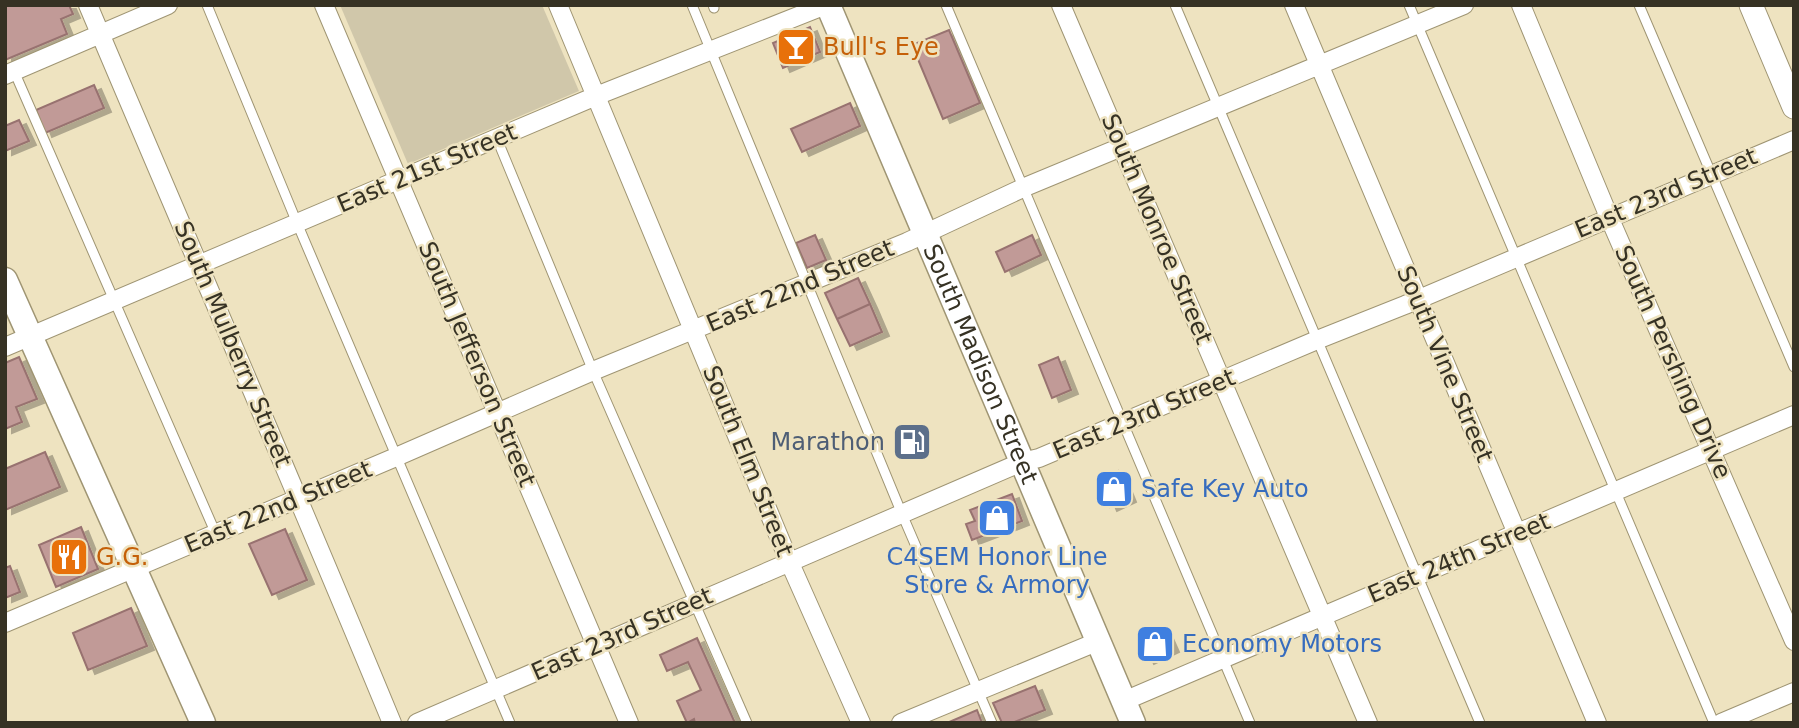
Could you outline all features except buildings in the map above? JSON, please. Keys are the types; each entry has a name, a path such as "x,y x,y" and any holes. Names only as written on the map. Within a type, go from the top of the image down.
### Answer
{"main road":[{"name":"South Madison Street","path":"827,5 1129,712"},
{"path":"5,280 203,723"}],"street":[{"name":"South Mulberry Street","path":"88,5 299,497 392,723"},
{"path":"10,73 168,5"},
{"name":"South Jefferson Street","path":"324,5 629,723"},
{"name":"South Elm Street","path":"558,5 789,561 861,723"},
{"name":"East 21st Street","path":"5,347 596,96 827,5"},
{"name":"South Monroe Street","path":"1061,5 1368,723"},
{"name":"South Vine Street","path":"1294,5 1597,723"},
{"name":"East 22nd Street","path":"5,623 496,412 807,283 1025,187 1464,5"},
{"name":"South Pershing Drive","path":"1521,5 1609,217 1794,641"},
{"path":"1751,5 1794,107"},
{"name":"East 23rd Street","path":"418,723 1022,462 1039,458 1418,300 1794,140"},
{"name":"East 24th Street","path":"1129,712 1223,659 1794,415"},
{"path":"901,723 1099,641"},
{"path":"1721,723 1794,692"}],"lane":[{"path":"207,5 510,723"},
{"path":"692,5 902,514 992,723"},
{"path":"946,5 1250,723"},
{"path":"1175,5 1480,723"},
{"path":"1409,5 1713,723"},
{"path":"1640,5 1794,367"},
{"path":"10,73 114,300 216,534"},
{"path":"497,139 593,371 747,723"}],"shaded area":[{"path":"340,5 542,5 579,91 408,164"}],"place":[{"name":"Bull's Eye","path":"796,47"},
{"name":"Marathon","path":"912,442"},
{"name":"Safe Key Auto","path":"1114,489"},
{"name":"C4SEM Honor Line Store & Armory","path":"997,518"},
{"name":"G.G.","path":"69,557"},
{"name":"Economy Motors","path":"1155,644"}]}
